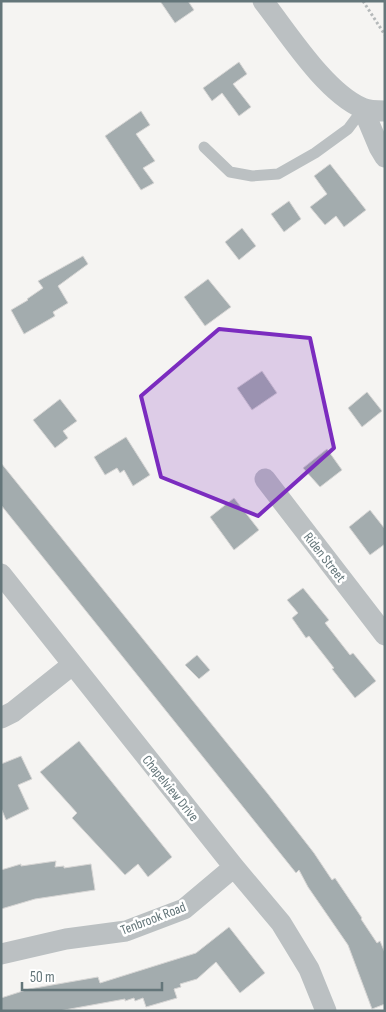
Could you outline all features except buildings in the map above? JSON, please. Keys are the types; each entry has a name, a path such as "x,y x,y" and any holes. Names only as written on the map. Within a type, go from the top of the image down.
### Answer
{"street":[{"path":"263,1 333,88 363,109 385,157"},
{"path":"363,109 385,110"},
{"name":"Riden Street","path":"265,479 385,635"},
{"name":"Chapelview Drive","path":"1,574 281,924 309,969 326,1011"},
{"path":"1,718 13,712 72,665"},
{"name":"Tenbrook Road","path":"1,954 66,939 126,931 184,909 234,867"}],"lane":[{"path":"204,147 230,172 252,176 278,174 315,153 348,129 363,109"}],"path":[{"path":"363,1 385,35"}],"highlighted area":[{"path":"219,329 310,338 334,448 258,516 161,477 141,396"}]}
